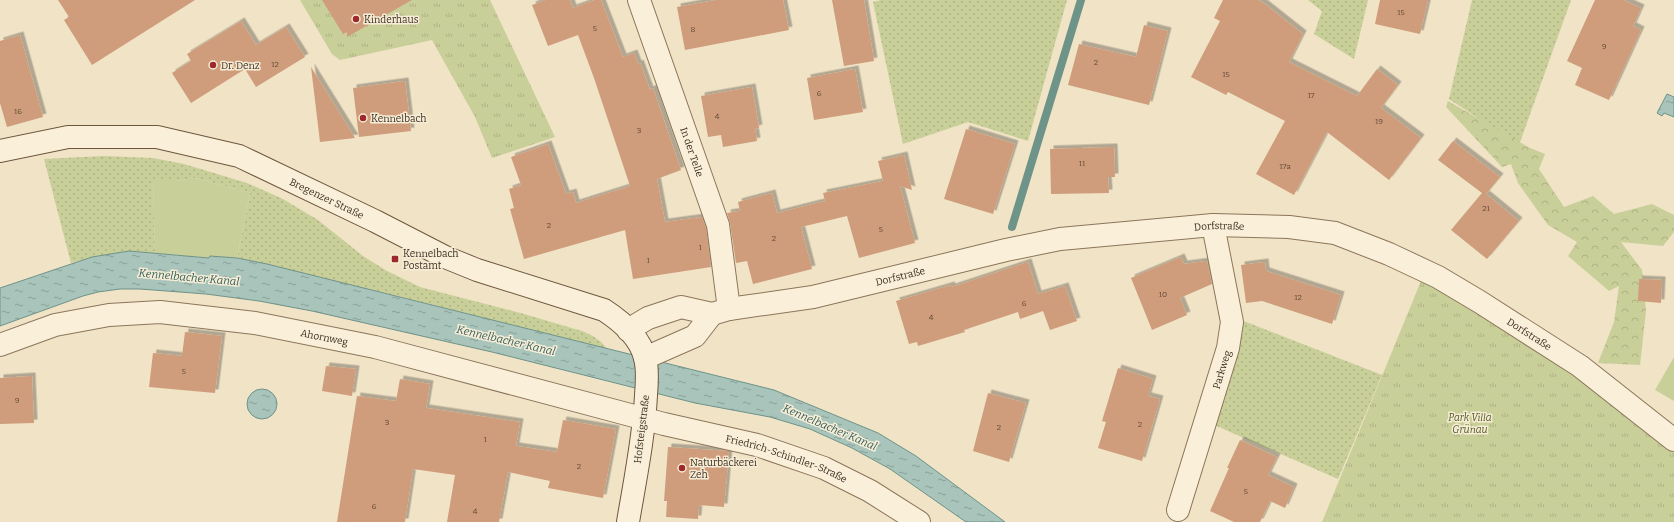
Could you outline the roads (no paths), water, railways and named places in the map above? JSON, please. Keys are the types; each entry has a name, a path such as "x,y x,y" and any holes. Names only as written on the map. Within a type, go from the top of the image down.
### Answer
{"street":[{"name":"In der Telle","path":"639,0 718,225 720,311"},
{"name":"Bregenzer Straße","path":"0,151 68,137 157,137 239,156 375,221 445,257 477,270 604,310 619,319 631,333"},
{"name":"Dorfstraße","path":"631,333 648,318 681,307 720,311 813,297 1006,250 1060,239 1214,225 1289,227 1335,233 1389,254 1438,277 1580,366 1674,440"},
{"name":"Parkweg","path":"1178,510 1228,348 1232,322 1214,225"},
{"path":"645,358 695,336 720,311"},
{"name":"Ahornweg","path":"0,345 55,325 109,315 160,312 255,323 375,347 645,419"},
{"name":"Hofsteigstraße","path":"628,522 645,419 647,376 645,358 631,333"},
{"name":"Friedrich-Schindler-Straße","path":"645,419 757,445 824,468 870,491 919,522"}],"water":[{"path":"1667,94 1674,97 1674,117 1664,113 1662,116 1657,113"},
{"name":"Kennelbacher Kanal","path":"129,251 209,258 210,256 237,258 267,264 774,390 878,433 916,456 1005,522 966,522 890,469 852,448 810,429 770,417 695,403 492,352 312,311 259,301 206,294 120,289 83,296 0,326 0,288 92,257"},
{"path":"262,389 273,393 277,404 273,415 262,419 251,415 247,404 251,393"}],"waterway":[{"path":"1012,227 1081,0"}],"place":[{"name":"Kinderhaus","path":"356,19"},
{"name":"Dr. Denz","path":"213,65"},
{"name":"Kennelbach","path":"363,118"},
{"name":"Kennelbach Postamt","path":"395,259"},
{"name":"Naturbäckerei Zeh","path":"682,468"}],"park label":[{"name":"Park Villa Grünau","path":"1470,422"}]}
